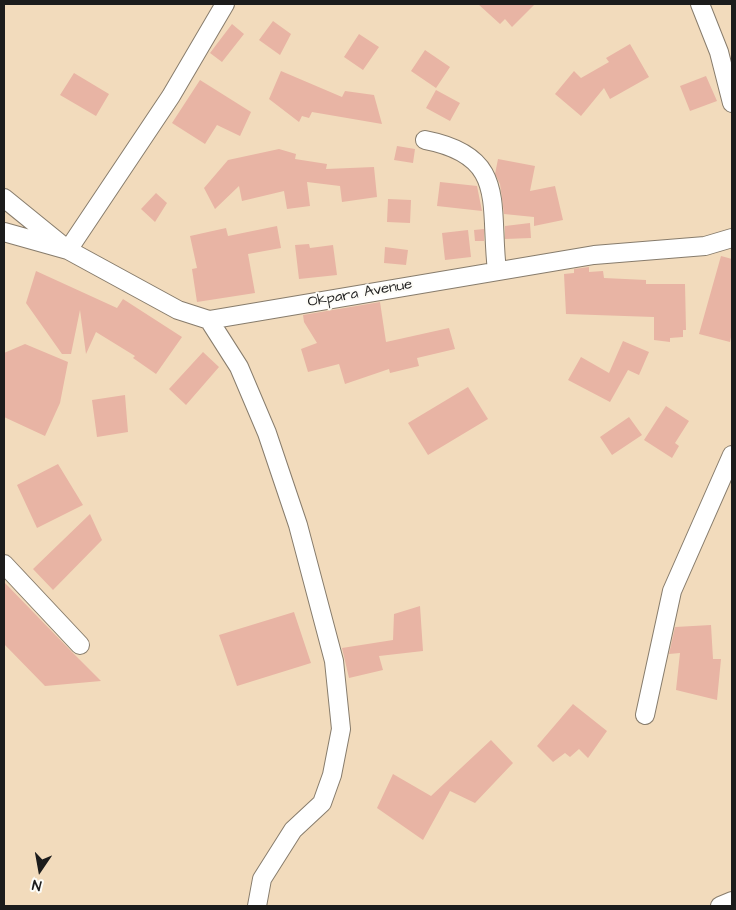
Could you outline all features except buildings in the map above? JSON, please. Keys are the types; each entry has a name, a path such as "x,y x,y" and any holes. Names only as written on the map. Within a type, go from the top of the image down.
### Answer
{"street":[{"path":"4,198 68,250 171,96 225,4"},
{"path":"700,4 719,52 732,103"},
{"path":"425,140 448,145 468,154 482,168 490,184 497,271"},
{"name":"Okpara Avenue","path":"4,232 68,250 178,310 209,320 594,255 705,246 732,238"},
{"path":"209,320 239,367 267,433 298,525 334,661 341,729 332,775 322,803 292,830 262,879 256,906"},
{"path":"645,715 672,591 732,455"},
{"path":"4,564 80,645"},
{"path":"720,906 732,901"}]}
